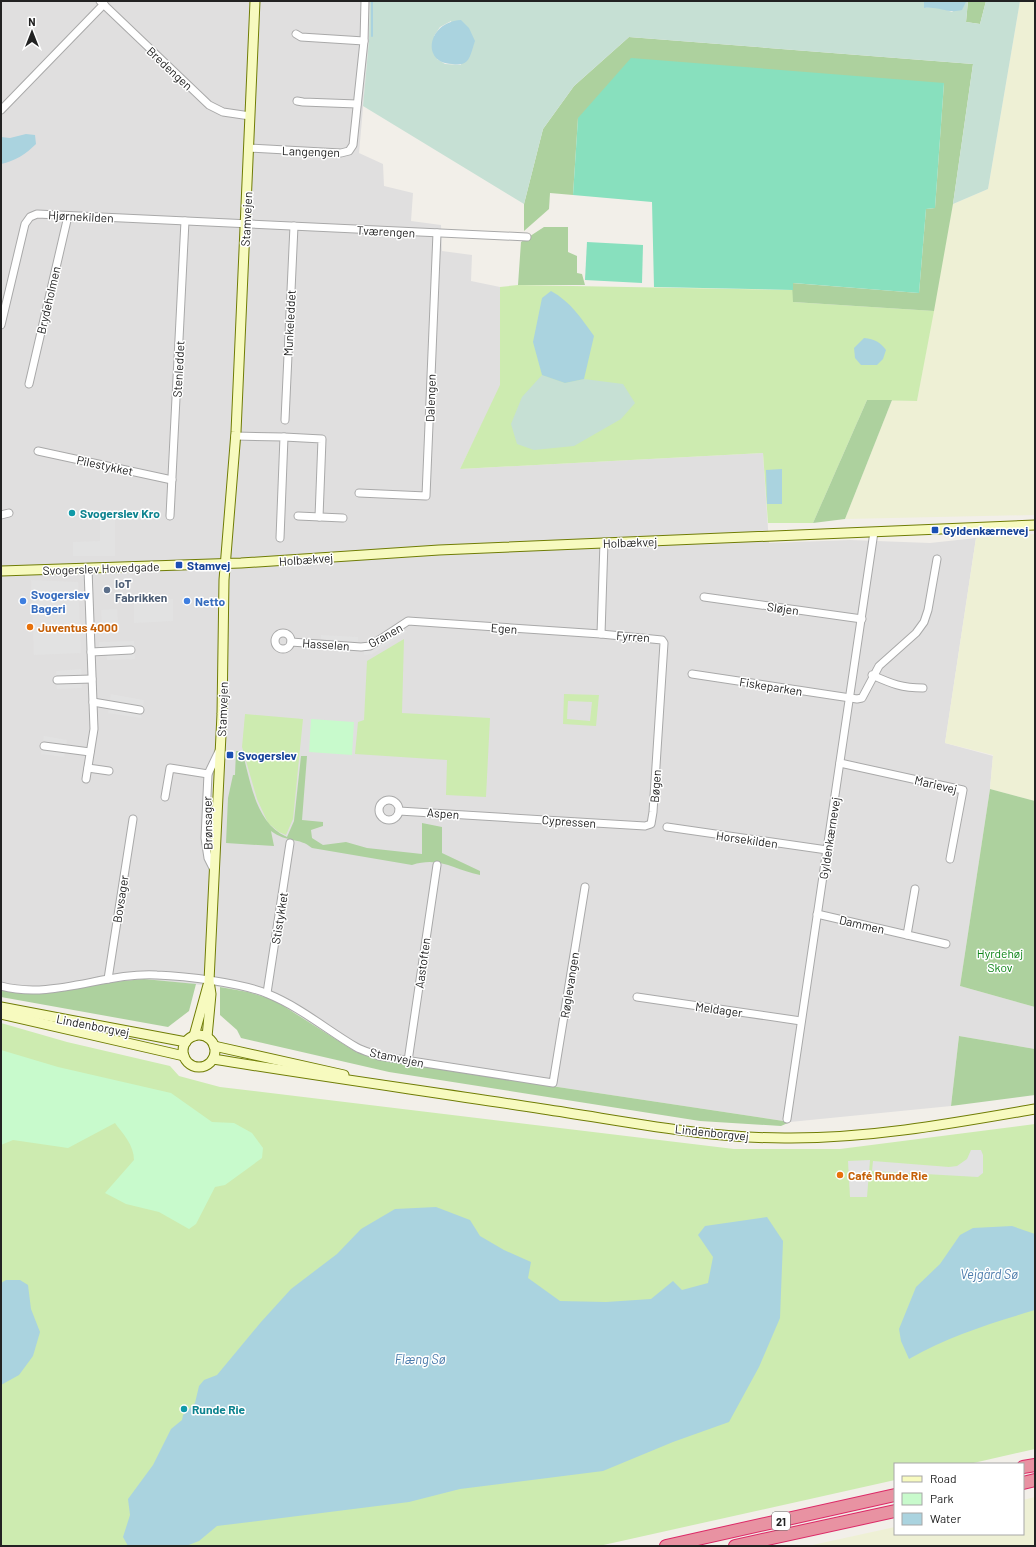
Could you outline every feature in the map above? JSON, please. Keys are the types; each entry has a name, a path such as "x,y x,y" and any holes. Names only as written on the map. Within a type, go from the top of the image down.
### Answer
{"highway":[{"path":"1024,1467 1035,1464"},
{"path":"1024,1483 1035,1480"},
{"name":"21","path":"666,1546 894,1495"},
{"name":"21","path":"735,1546 894,1511"}],"street":[{"name":"Stamvejen","path":"207,1037 211,994 209,981 220,749 224,563 235,436 255,1"},
{"name":"Langengen","path":"249,148 341,153 349,151 353,145 364,41 365,1"},
{"name":"Bredengen","path":"102,3 209,105 223,112 250,116"},
{"path":"1,110 102,3"},
{"path":"296,34 301,37 364,41"},
{"path":"297,100 303,102 357,104"},
{"name":"Hjørnekilden","path":"1,325 27,220 37,214 245,224"},
{"name":"Brydeholmen","path":"29,384 68,216"},
{"name":"Stenleddet","path":"170,516 185,221"},
{"name":"Tværengen","path":"245,224 527,237"},
{"name":"Munkeleddet","path":"285,420 294,226"},
{"name":"Dalengen","path":"359,493 426,496 437,233"},
{"path":"235,436 322,439 319,517"},
{"path":"280,538 284,437"},
{"name":"Pilestykket","path":"38,451 172,480"},
{"path":"1,515 9,514"},
{"path":"298,516 343,518"},
{"name":"Holbækvej","path":"224,563 604,542 1035,525"},
{"name":"Gyldenkærnevej","path":"787,1119 874,532"},
{"name":"Fyrren","path":"604,542 601,634 662,640 664,643 661,685"},
{"path":"850,698 862,698 872,675 879,666 916,633 924,622 928,610 937,559"},
{"name":"Svogerslev Hovedgade","path":"1,571 224,563"},
{"path":"86,779 94,728 88,569"},
{"name":"Sløjen","path":"704,598 862,618"},
{"name":"Egen","path":"408,622 601,634"},
{"name":"Granen","path":"361,647 370,646 408,622"},
{"name":"Hasselen","path":"291,642 361,647"},
{"path":"91,652 131,650"},
{"name":"Fiskeparken","path":"692,674 850,698"},
{"path":"872,675 893,685 904,688 923,688"},
{"path":"57,680 92,679"},
{"name":"Bøgen","path":"651,824 661,685"},
{"path":"93,702 140,710"},
{"path":"44,746 90,752"},
{"name":"Brønsager","path":"215,870 208,858 205,838 208,774 220,749"},
{"name":"Marievej","path":"840,763 963,790 950,859"},
{"path":"88,768 109,771"},
{"path":"165,797 170,768 208,774"},
{"name":"Aspen","path":"399,810 487,816"},
{"name":"Cypressen","path":"487,816 645,826 651,824"},
{"name":"Bovsager","path":"108,979 133,819"},
{"name":"Horsekilden","path":"667,827 827,850"},
{"name":"Stistykket","path":"267,993 290,843"},
{"name":"Aastoften","path":"408,1061 437,865"},
{"name":"Røglevangen","path":"553,1083 585,887"},
{"path":"907,935 915,889"},
{"name":"Dammen","path":"818,914 946,944"},
{"name":"Stamvejen","path":"1,986 46,989 146,974 209,981 267,993 292,1006 358,1048 379,1056 553,1083"},
{"name":"Stamvejen","path":"194,1036 209,981"},
{"name":"Meldager","path":"637,997 802,1021"},
{"name":"Lindenborgvej","path":"1,1007 186,1042"},
{"name":"Lindenborgvej","path":"1,1014 184,1056"},
{"path":"201,1035 207,1037 214,1046 213,1059 207,1065 195,1067 188,1063 184,1056 183,1049 186,1042 194,1036 201,1035"},
{"name":"Lindenborgvej","path":"214,1046 391,1086"},
{"name":"Lindenborgvej","path":"213,1059 321,1077 733,1136 790,1138 858,1136 912,1130 1035,1109"}],"shaded area":[{"path":"1,1 370,1 369,40 359,153 383,164 384,186 413,193 411,221 441,225 442,251 472,255 471,281 500,287 500,387 460,469 763,453 769,543 850,540 930,543 976,538 945,743 993,756 990,789 960,986 1035,1007 1035,1049 959,1036 951,1106 790,1122 379,1060 356,1052 274,1000 248,992 220,987 144,979 44,992 1,987"},
{"path":"100,520 115,520 115,556 73,556 73,542 100,541"},
{"path":"31,580 78,582 81,653 34,655"},
{"path":"173,599 173,621 134,623 134,600"},
{"path":"117,609 118,623 102,623 101,610"},
{"path":"403,627 407,632 372,654 364,655 364,650"},
{"path":"321,635 358,637 358,642 321,639"},
{"path":"134,641 135,659 107,660 106,653 99,654 99,642"},
{"path":"81,669 82,688 57,689 56,671"},
{"path":"111,694 144,700 141,718 108,713"},
{"path":"44,736 67,740 64,757 41,754"},
{"path":"971,1150 981,1150 983,1155 983,1173 978,1177 872,1171 873,1161 949,1167 957,1166 967,1159"},
{"path":"870,1160 867,1197 850,1197 848,1161"}],"green space":[{"path":"370,1 924,1 924,8 938,7 952,12 968,1 966,22 980,24 986,1 1020,1 988,189 953,204 973,64 629,37 574,86 543,129 524,204 363,106 369,40","holes":["451,21 461,65 445,64 437,59 434,36 440,27"]},
{"path":"968,1 986,1 980,24 966,22"},
{"path":"1020,1 1035,1 1035,515 845,519 892,400 917,401 953,204 988,189"},
{"path":"629,37 973,64 953,204 934,311 793,302 792,283 919,293 926,209 935,208 944,83 578,118 573,195 550,193 549,209 524,231 524,204 543,129 574,86"},
{"path":"631,58 944,83 935,208 926,209 919,293 793,283 793,290 654,287 652,202 573,195 578,118"},
{"path":"544,227 568,227 568,252 577,256 577,273 582,274 585,285 518,285 521,242"},
{"path":"587,242 643,245 642,283 585,280"},
{"path":"518,285 793,290 793,302 934,311 917,401 867,400 813,523 768,523 763,453 460,469 500,385 500,287"},
{"path":"542,375 565,383 584,379 623,384 635,403 621,419 574,446 534,450 517,444 511,424 522,397"},
{"path":"867,400 892,400 845,519 813,523"},
{"path":"1035,534 1035,801 990,789 993,755 945,743 976,538"},
{"path":"404,639 402,713 490,718 486,797 446,795 447,760 355,754 358,722 364,720 367,661"},
{"path":"564,694 599,695 596,726 563,724","holes":["568,701 592,702 590,721 567,719"]},
{"path":"245,714 303,719 293,819 286,835 279,832 268,823 257,799 242,747"},
{"path":"311,719 354,722 352,755 309,752"},
{"path":"236,751 242,751 252,788 261,812 276,831 287,837 294,821 301,756 307,756 302,820 323,822 323,826 311,830 312,838 323,845 346,842 367,848 422,854 422,823 442,827 442,853 480,871 480,875 439,863 431,862 412,865 312,848 302,842 282,837 271,831 274,846 226,843 228,798 233,775 235,775"},
{"name":"Hyrdehøj Skov","path":"990,789 1035,801 1035,1007 960,986"},
{"path":"144,979 196,984 189,1011 168,1027 1,997 1,987 16,991"},
{"path":"220,987 248,992 274,1000 356,1052 379,1060 790,1122 781,1126 700,1121 389,1072 241,1038 237,1030 220,1015"},
{"path":"1,1023 67,1042 170,1066 179,1076 220,1087 734,1149 840,1149 1035,1124 1035,1449 973,1463 894,1463 894,1480 599,1546 1,1546"},
{"path":"959,1036 1035,1049 1035,1095 951,1106"},
{"path":"1,1050 58,1067 171,1093 212,1122 234,1123 252,1133 263,1148 262,1158 225,1185 215,1187 196,1224 189,1229 159,1212 126,1204 105,1193 134,1160 134,1155 130,1145 115,1123 68,1148 13,1140 1,1145"},
{"path":"1035,1497 1035,1546 808,1546 894,1527 894,1535 1024,1535 1024,1500"}],"water":[{"path":"924,1 966,2 962,10 952,11 924,8"},
{"path":"461,20 469,28 475,41 470,57 464,63 460,64 442,62 436,57 432,50 432,42 435,35 441,28 450,22"},
{"path":"26,134 35,135 36,144 20,157 1,164 1,137 10,138"},
{"path":"551,291 570,305 594,336 584,379 565,383 542,375 533,342 542,298"},
{"path":"864,338 877,341 886,350 883,359 877,365 861,365 855,358 854,348"},
{"path":"782,469 782,504 767,504 766,470"},
{"name":"Flæng Sø","path":"436,1207 470,1220 480,1236 504,1250 531,1262 528,1278 560,1301 606,1302 651,1299 673,1281 682,1290 708,1283 713,1257 698,1235 705,1226 767,1217 783,1241 780,1318 759,1367 729,1422 673,1442 603,1471 460,1489 409,1502 217,1526 199,1541 186,1546 128,1546 123,1537 130,1515 128,1499 153,1465 171,1429 182,1420 183,1415 195,1403 199,1386 204,1380 217,1375 261,1322 291,1289 337,1254 361,1229 395,1209"},
{"name":"Vejgård Sø","path":"1012,1226 1035,1234 1035,1310 987,1325 939,1343 909,1359 901,1341 899,1329 916,1287 940,1264 960,1235 973,1228"},
{"path":"6,1280 20,1280 28,1285 31,1309 40,1332 33,1356 19,1375 1,1385 1,1283"}],"waterway":[{"path":"372,1 372,36"}],"place":[{"name":"Svogerslev Kro","path":"72,513"},
{"name":"Gyldenkærnevej","path":"935,530"},
{"name":"Stamvej","path":"179,565"},
{"name":"IoT Fabrikken","path":"107,590"},
{"name":"Svogerslev Bageri","path":"23,601"},
{"name":"Netto","path":"187,601"},
{"name":"Juventus 4000","path":"30,627"},
{"name":"Svogerslev","path":"230,755"},
{"name":"Café Runde Rie","path":"840,1175"},
{"name":"Runde Rie","path":"184,1409"}]}
